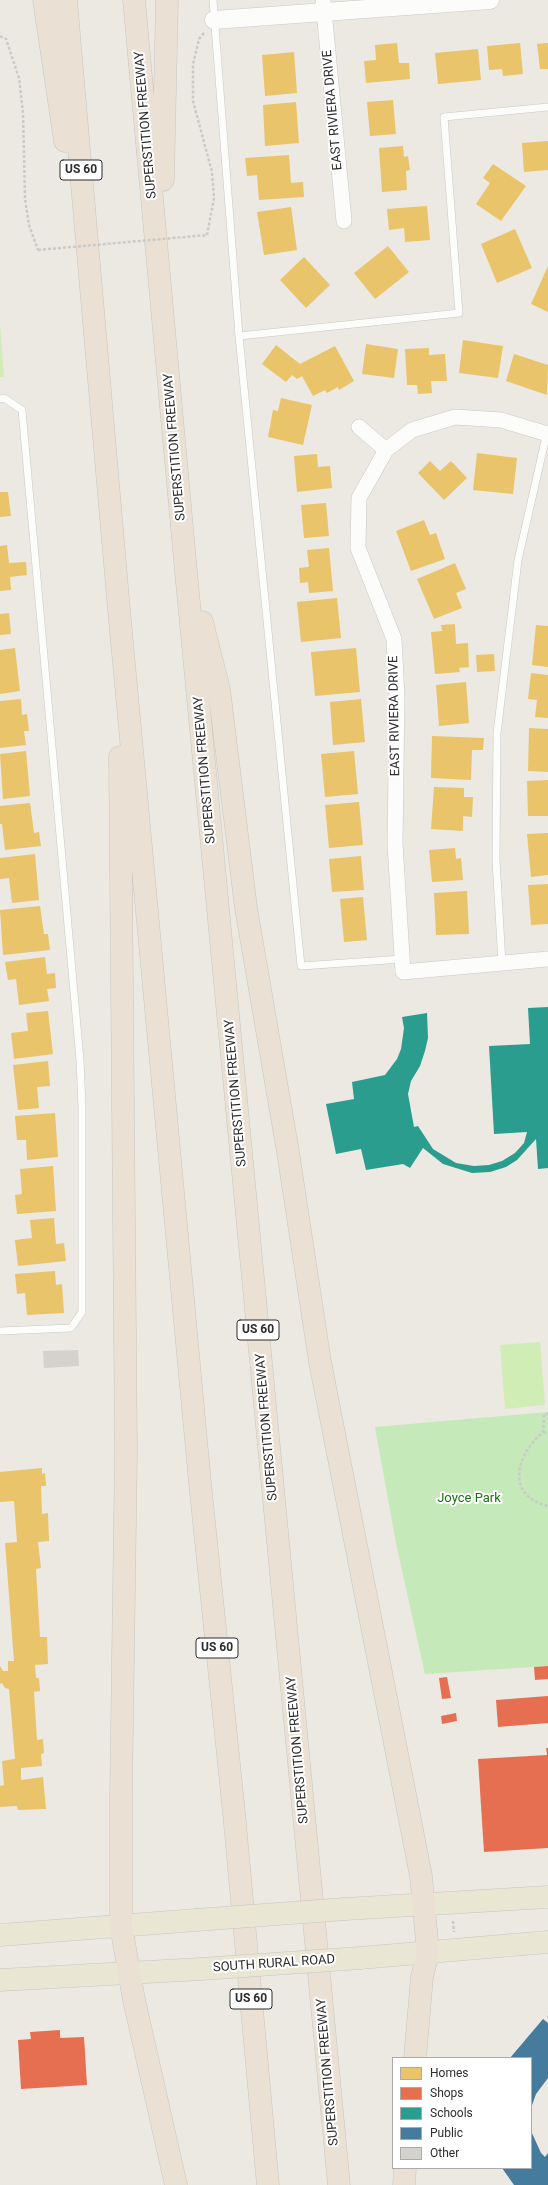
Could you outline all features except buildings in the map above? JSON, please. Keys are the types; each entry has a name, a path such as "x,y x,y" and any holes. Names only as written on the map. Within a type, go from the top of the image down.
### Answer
{"highway":[{"path":"44,0 96,340"},
{"name":"US 60","path":"66,0 119,610 200,1483 234,1813 268,2185"},
{"name":"SUPERSTITION FREEWAY","path":"134,0 185,561 339,2185"},
{"path":"161,289 167,0"},
{"path":"185,561 219,689 246,908 288,1152 320,1362 422,1876 428,1952 422,1977 415,2057"},
{"path":"119,610 126,1451 121,1796 121,1926 134,2000 176,2185"},
{"path":"404,2185 405,2169"}],"main road":[{"path":"0,1935 358,1907 548,1897"},
{"name":"SOUTH RURAL ROAD","path":"0,1980 201,1969 360,1958 548,1942"}],"street":[{"path":"214,20 324,5 490,0"},
{"name":"EAST RIVIERA DRIVE","path":"324,5 344,221"},
{"path":"359,427 386,450 412,430 455,417 501,420 547,432"},
{"name":"EAST RIVIERA DRIVE","path":"386,450 359,498 358,548 394,639 397,698 395,844 403,966"},
{"path":"403,966 502,963 548,959"}],"lane":[{"path":"212,0 240,336 300,966 403,966"},
{"path":"240,336 459,313 444,117 548,107"},
{"path":"0,399 4,398 22,410 80,1060 82,1107 82,1312 71,1328 0,1332"},
{"path":"502,963 496,860 497,733 518,560 547,432"}],"path":[{"path":"0,36 6,39 19,78 23,113 25,198 29,224 38,250 207,235 214,198 212,172 192,101 193,64 199,39 214,20"},
{"path":"548,1414 544,1414 543,1432 532,1442 520,1462 520,1478 523,1489 530,1498 548,1506"},
{"path":"543,1432 548,1433"},
{"path":"453,1921 454,1935"}],"green space":[{"path":"0,323 4,377 0,377"},
{"path":"540,1342 545,1405 505,1409 500,1345"},
{"name":"Joyce Park","path":"548,1412 548,1666 425,1674 396,1543 375,1427"}]}
